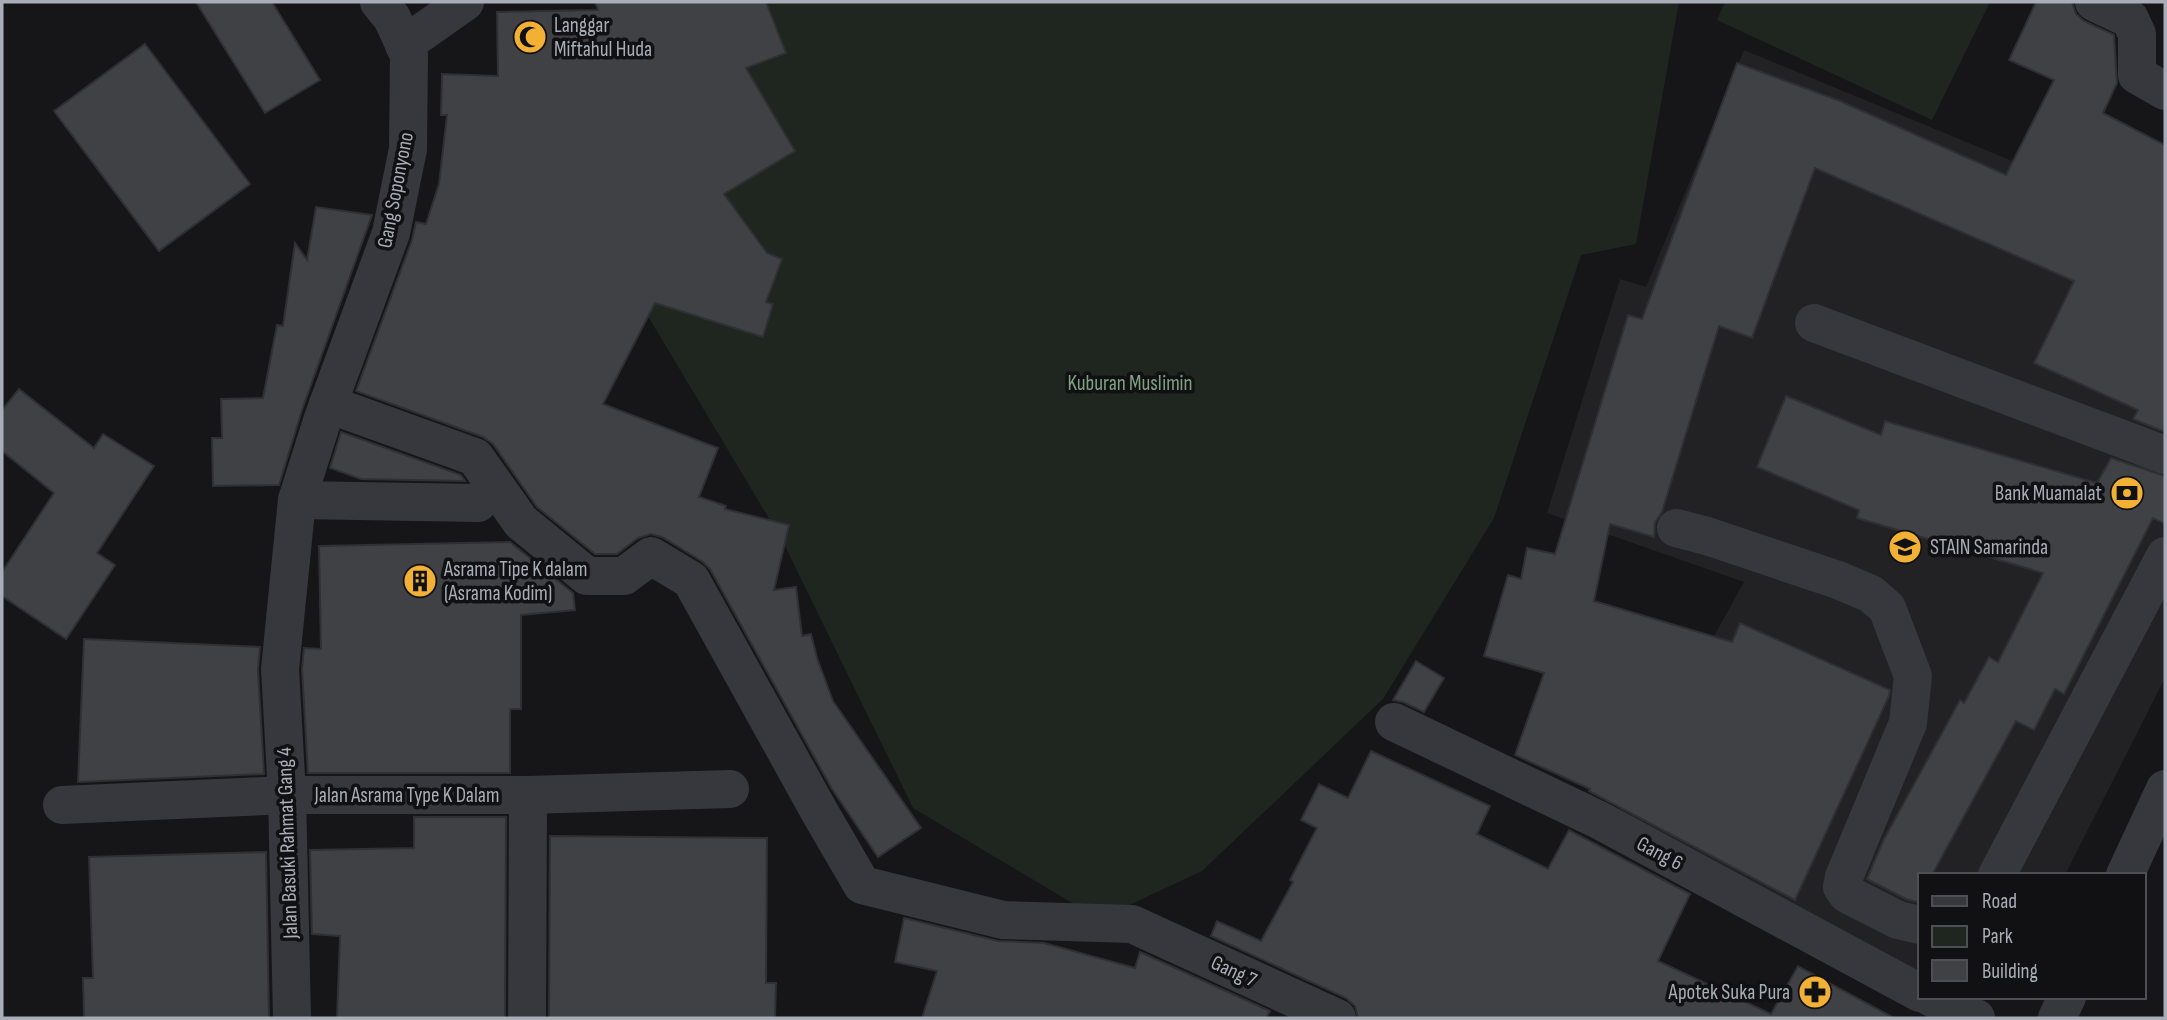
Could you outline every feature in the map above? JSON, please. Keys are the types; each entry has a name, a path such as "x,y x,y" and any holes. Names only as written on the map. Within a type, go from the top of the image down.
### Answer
{"street":[{"name":"Gang Soponyono","path":"296,500 391,233 408,149 409,55 391,18 379,2"},
{"path":"404,44 466,2"},
{"path":"2094,2 2130,19 2137,34 2137,75 2165,91"},
{"path":"1814,323 2165,455"},
{"name":"Gang 7","path":"326,411 475,457 521,522 587,576 624,576 651,556 691,580 862,885 1003,920 1132,924 1337,1018"},
{"path":"296,500 478,503"},
{"name":"Jalan Basuki Rahmat Gang 4","path":"292,1018 287,794 280,669 296,500"},
{"path":"1676,528 1838,580 1871,594 1887,608 1913,676 1908,723 1843,877 1842,887 1847,894 1898,920 1918,925"},
{"path":"1998,873 2165,556"},
{"name":"Gang 6","path":"1394,722 1599,820 1918,992"},
{"name":"Jalan Asrama Type K Dalam","path":"62,805 287,794 528,794 730,789"},
{"path":"2126,873 2165,789"},
{"name":"Jalan Asrama Type K Dalam","path":"527,1018 528,794"},
{"path":"1934,999 1976,1018"}],"shaded area":[{"name":"STAIN Samarinda","path":"1744,50 2148,217 2099,320 2165,354 2165,678 2066,873 1918,873 1918,988 1609,825 1744,582 1547,513 1620,279 1646,287"}],"green space":[{"name":"Kuburan Muslimin","path":"623,2 1679,2 1636,244 1581,255 1494,518 1383,699 1202,871 1099,919 913,808 783,542 621,271"},
{"path":"1725,2 1990,2 1932,120 1717,20"}],"building":[{"path":"196,2 272,2 320,80 265,113"},
{"path":"595,2 766,2 786,53 746,68 795,151 724,194 767,253 782,259 766,302 773,304 763,337 655,303 603,404 718,448 699,497 726,506 725,509 789,525 774,590 796,587 802,636 811,634 833,701 921,828 878,857 832,789 710,569 703,562 662,537 651,534 638,538 617,554 595,554 537,507 493,444 483,437 356,391 412,240 416,222 426,224 439,184 447,115 441,115 442,74 498,76 497,12 598,10"},
{"path":"2036,2 2072,2 2076,14 2084,21 2114,35 2117,83 2103,113 2165,145 2165,432 2133,419 2138,410 2034,363 2074,281 1815,168 1752,338 1719,326 1662,512 1655,522 1654,537 1610,524 1594,601 1732,642 1740,623 1890,690 1795,900 1589,791 1590,789 1515,755 1544,673 1484,656 1508,575 1521,579 1527,548 1555,554 1628,315 1642,319 1737,63 1840,101 2006,175 2054,80 2009,60"},
{"path":"145,44 250,184 159,251 54,111"},
{"path":"316,207 372,215 302,410 279,485 213,486 212,438 222,438 221,399 263,398 277,325 283,326 295,243 307,260"},
{"path":"19,389 94,448 103,434 154,466 97,553 115,565 66,639 2,596 2,572 54,493 2,451 2,410"},
{"path":"1786,396 1881,435 1885,421 2097,483 2111,458 2165,476 2165,524 2153,518 2064,694 2055,689 2034,730 2016,721 1933,873 1918,873 1917,902 1867,879 1883,841 1960,700 1964,703 1989,657 1998,662 2043,573 1857,518 1859,510 1757,467"},
{"path":"341,432 461,475 465,481 361,479 330,468"},
{"path":"510,542 573,593 575,610 521,615 521,709 510,709 510,773 308,773 302,669 304,648 321,649 319,546"},
{"path":"84,639 260,647 258,670 264,774 78,782"},
{"path":"1416,661 1444,678 1424,712 1393,700"},
{"path":"1371,751 1490,806 1477,834 1548,869 1569,830 1690,894 1658,961 1771,1014 1798,966 1894,1018 1358,1018 1355,1006 1346,998 1211,936 1217,921 1261,941 1293,882 1290,880 1317,828 1301,820 1319,784 1348,798"},
{"path":"414,817 506,817 505,1018 337,1018 340,936 312,934 310,850 414,848"},
{"path":"550,836 767,838 766,983 776,983 775,1018 549,1018"},
{"path":"266,852 269,1018 84,1018 83,978 93,978 89,857"},
{"path":"904,918 998,941 1044,943 1135,968 1140,952 1270,1011 1266,1018 922,1018 937,971 895,962"}],"place":[{"name":"Langgar Miftahul Huda","path":"530,37"},
{"name":"Bank Muamalat","path":"2127,493"},
{"name":"STAIN Samarinda","path":"1905,547"},
{"name":"Asrama Tipe K dalam (Asrama Kodim)","path":"420,581"},
{"name":"Apotek Suka Pura","path":"1815,992"}]}
